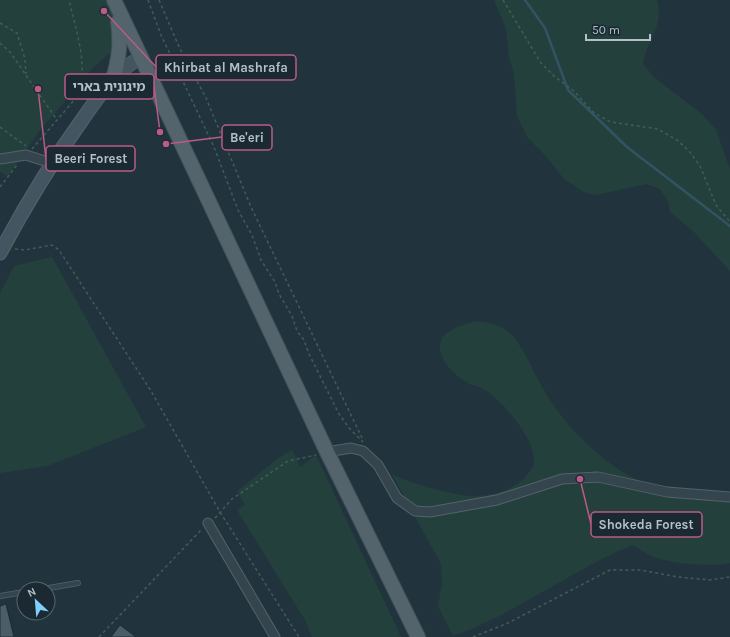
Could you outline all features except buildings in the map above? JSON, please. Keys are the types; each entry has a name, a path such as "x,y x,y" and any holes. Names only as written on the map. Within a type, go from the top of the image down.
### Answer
{"main road":[{"path":"115,3 327,452 418,637"},
{"path":"112,79 119,59 120,48 115,3"},
{"path":"2,249 51,163 112,79 127,65 140,58"}],"street":[{"path":"0,159 26,155 51,163"},
{"path":"327,452 351,448 363,451 372,458 397,498 415,511 430,512 497,500 562,479 598,477 666,492 730,497"},
{"path":"208,523 275,637"}],"lane":[{"path":"56,587 78,583"},
{"path":"0,596 16,593"}],"path":[{"path":"0,127 31,149 76,98 81,89 82,79 80,46 69,0"},
{"path":"148,0 161,35 214,147 238,210 252,235 261,260 275,282 279,294 292,316 297,331 304,340 309,354 339,414 350,429 362,439 372,458"},
{"path":"159,0 180,49 206,98 251,207 372,458"},
{"path":"503,0 541,63 554,76 574,91 594,113 611,122 658,129 677,140 690,151 700,166 716,205 730,222"},
{"path":"0,23 17,33 25,60 26,76"},
{"path":"0,43 10,52 57,120"},
{"path":"0,187 26,155"},
{"path":"2,249 10,248 25,250 52,245 59,250 151,391 220,512 299,637"},
{"path":"473,637 508,623 610,570 640,570 678,577 710,580 730,577"}],"green space":[{"path":"0,0 122,0 137,36 106,56 92,69 38,133 8,176 0,172"},
{"path":"494,0 657,0 659,9 657,26 645,55 643,64 655,78 703,115 716,130 730,169 730,271 695,233 670,212 668,201 660,189 647,184 595,195 584,192 564,179 546,156 527,137 517,116 514,74 509,56 506,28"},
{"path":"52,257 146,427 47,466 0,473 0,293 14,266"},
{"path":"476,321 495,325 512,335 524,353 549,399 559,413 597,453 625,474 661,488 696,492 730,492 730,563 701,565 679,563 652,556 632,545 609,555 499,616 477,627 453,636 438,606 442,584 441,564 392,474 434,489 459,495 477,496 497,493 516,485 533,467 533,451 529,441 508,411 500,402 485,390 470,384 455,374 443,359 441,354 440,348 443,337 453,329"},
{"path":"292,450 300,467 316,455 401,637 312,637 305,620 237,510 245,505 237,491 280,457"}],"waterway":[{"path":"525,0 545,28 568,90 627,147 730,226"}],"place":[{"name":"Khirbat al Mashrafa","path":"104,11"},
{"name":"Beeri Forest","path":"38,89"},
{"name":"מיגונית בארי","path":"160,132"},
{"name":"Be'eri","path":"166,144"},
{"name":"Shokeda Forest","path":"580,479"}]}
